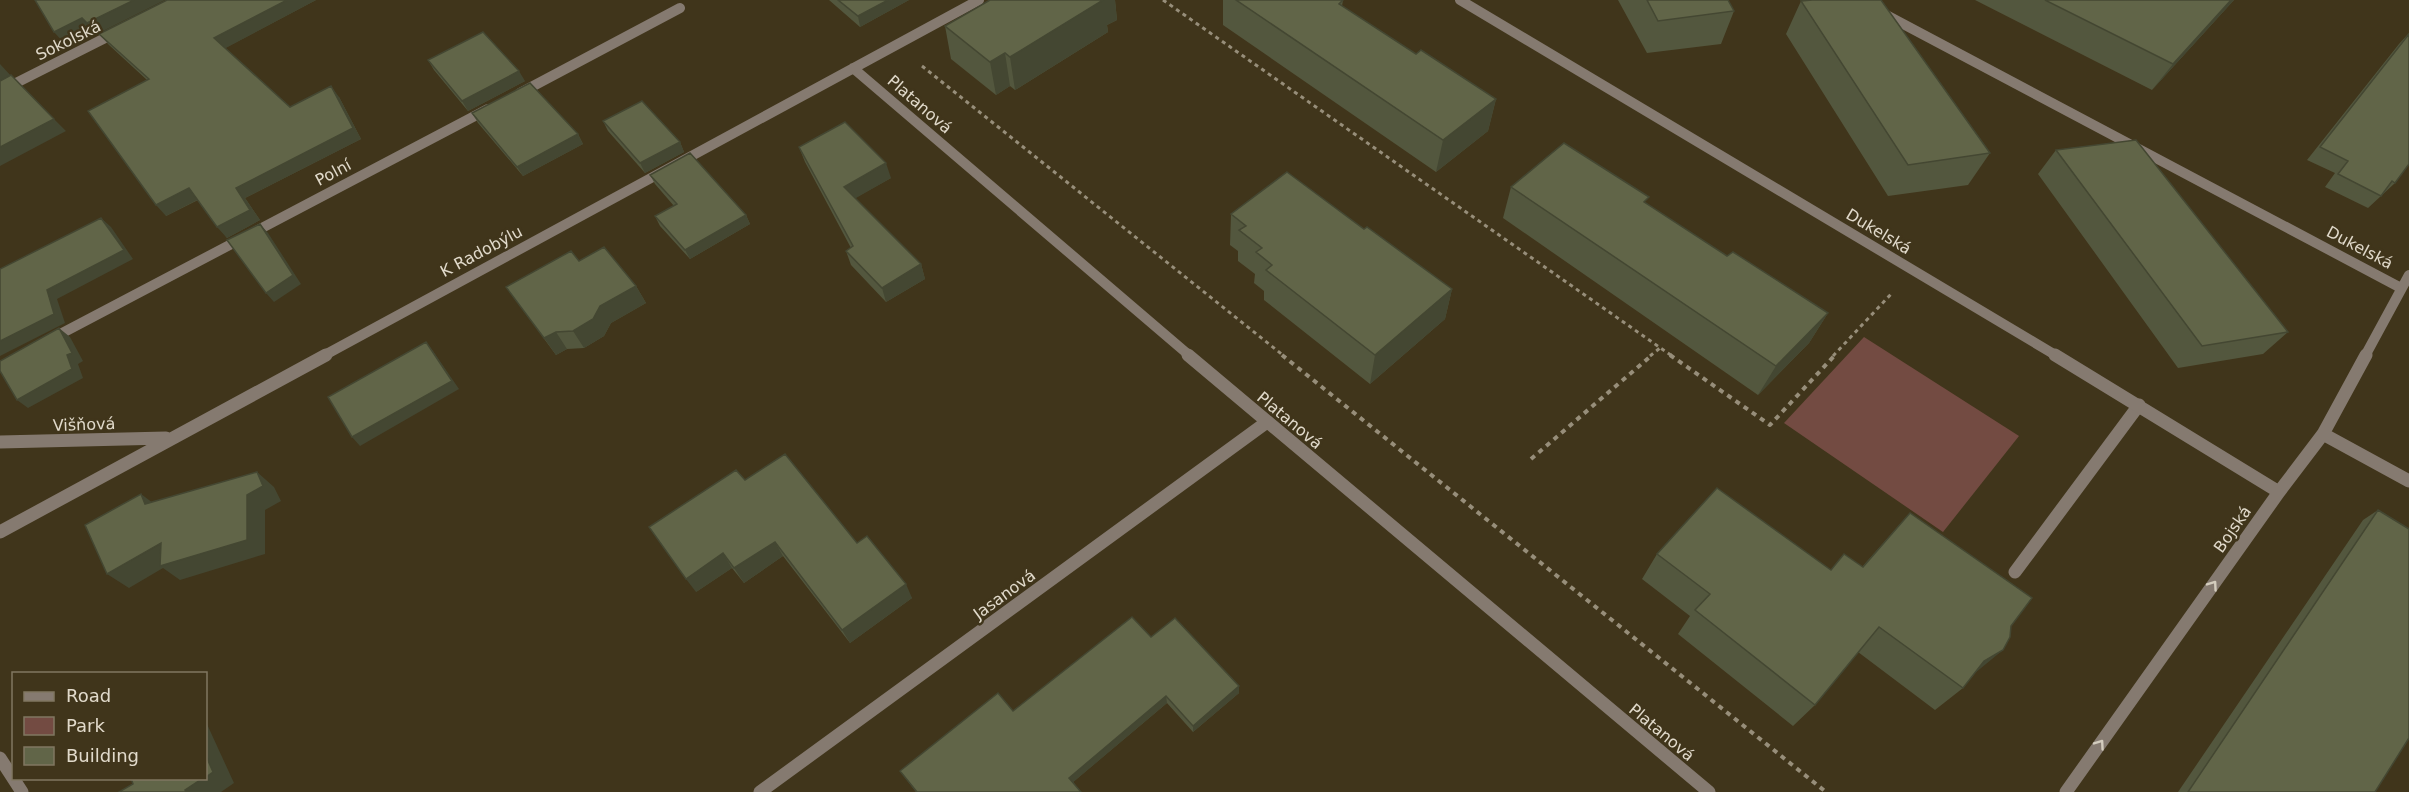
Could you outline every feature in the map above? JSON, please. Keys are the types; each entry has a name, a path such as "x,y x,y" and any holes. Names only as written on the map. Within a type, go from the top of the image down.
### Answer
{"street":[{"name":"K Radobýlu","path":"0,532 979,0"},
{"name":"Dukelská","path":"1460,0 2139,405 2278,492"},
{"name":"Dukelská","path":"1858,0 2401,288"},
{"name":"Polní","path":"42,344 680,8"},
{"name":"Sokolská","path":"0,91 129,27"},
{"name":"Platanová","path":"853,68 1267,422 1708,792"},
{"name":"Bojská","path":"2066,792 2278,492 2323,434 2409,275"},
{"path":"2015,572 2139,405"},
{"name":"Jasanová","path":"760,792 1267,422"},
{"path":"2323,434 2409,481"},
{"name":"Višňová","path":"0,442 170,438"},
{"path":"0,758 12,777"}],"path":[{"path":"1163,0 1770,425 1913,270"},
{"path":"921,66 1826,792"},
{"path":"1531,459 1660,348"}],"green space":[{"path":"1864,337 2019,436 1943,532 1784,423"}],"building":[{"path":"35,0 134,0 87,23 82,18 54,32"},
{"path":"167,0 287,0 214,38 290,107 331,86 353,128 236,188 250,210 217,227 189,188 156,205 88,111 149,79 99,34"},
{"path":"838,0 888,0 858,16"},
{"path":"990,0 1103,0 1010,57 1005,53 990,62 945,26"},
{"path":"1236,0 1343,0 1339,4 1416,54 1421,50 1496,99 1443,140"},
{"path":"1647,0 1728,0 1734,11 1658,21"},
{"path":"1881,0 1990,153 1908,165 1801,1"},
{"path":"2045,0 2231,0 2173,64"},
{"path":"483,32 519,71 462,101 428,60"},
{"path":"2409,34 2409,164 2395,183 2392,181 2381,196 2338,174 2348,161 2320,147"},
{"path":"11,75 54,119 0,147 0,81"},
{"path":"530,83 578,134 517,167 472,113"},
{"path":"642,101 680,142 640,163 603,121"},
{"path":"845,122 886,163 844,187 921,264 882,288 846,251 853,246 799,147"},
{"path":"2136,140 2288,332 2202,346 2056,150"},
{"path":"1564,143 1649,197 1644,202 1727,256 1733,252 1828,313 1776,366 1511,187"},
{"path":"690,153 746,215 685,250 655,216 677,204 650,175"},
{"path":"1287,172 1364,229 1367,227 1452,289 1375,355 1266,270 1272,265 1256,252 1262,248 1239,230 1246,226 1231,214"},
{"path":"101,218 124,250 47,290 54,314 0,341 0,269"},
{"path":"260,224 293,275 266,293 227,240"},
{"path":"604,247 636,286 600,306 593,319 573,331 556,332 544,338 506,287 571,251 579,261"},
{"path":"59,328 72,353 67,355 72,369 17,400 0,371 0,361"},
{"path":"426,342 452,381 352,437 328,397"},
{"path":"785,454 857,543 867,536 906,584 842,630 775,542 734,568 723,553 686,579 649,527 736,470 745,480"},
{"path":"257,472 263,486 247,495 247,540 160,566 161,543 107,574 85,525 141,494 145,504"},
{"path":"1717,488 1831,570 1844,554 1863,567 1910,513 2032,598 2011,626 2010,637 2003,650 1984,661 1963,688 1879,627 1815,705 1695,610 1710,594 1657,554"},
{"path":"2378,510 2409,529 2409,738 2375,792 2188,792"},
{"path":"1132,617 1151,637 1175,618 1239,686 1193,726 1166,696 1069,778 1081,792 917,792 900,771 998,693 1013,711"},
{"path":"207,758 213,772 207,776"},
{"path":"132,780 200,780 185,790 186,792 119,792 133,784"}]}
